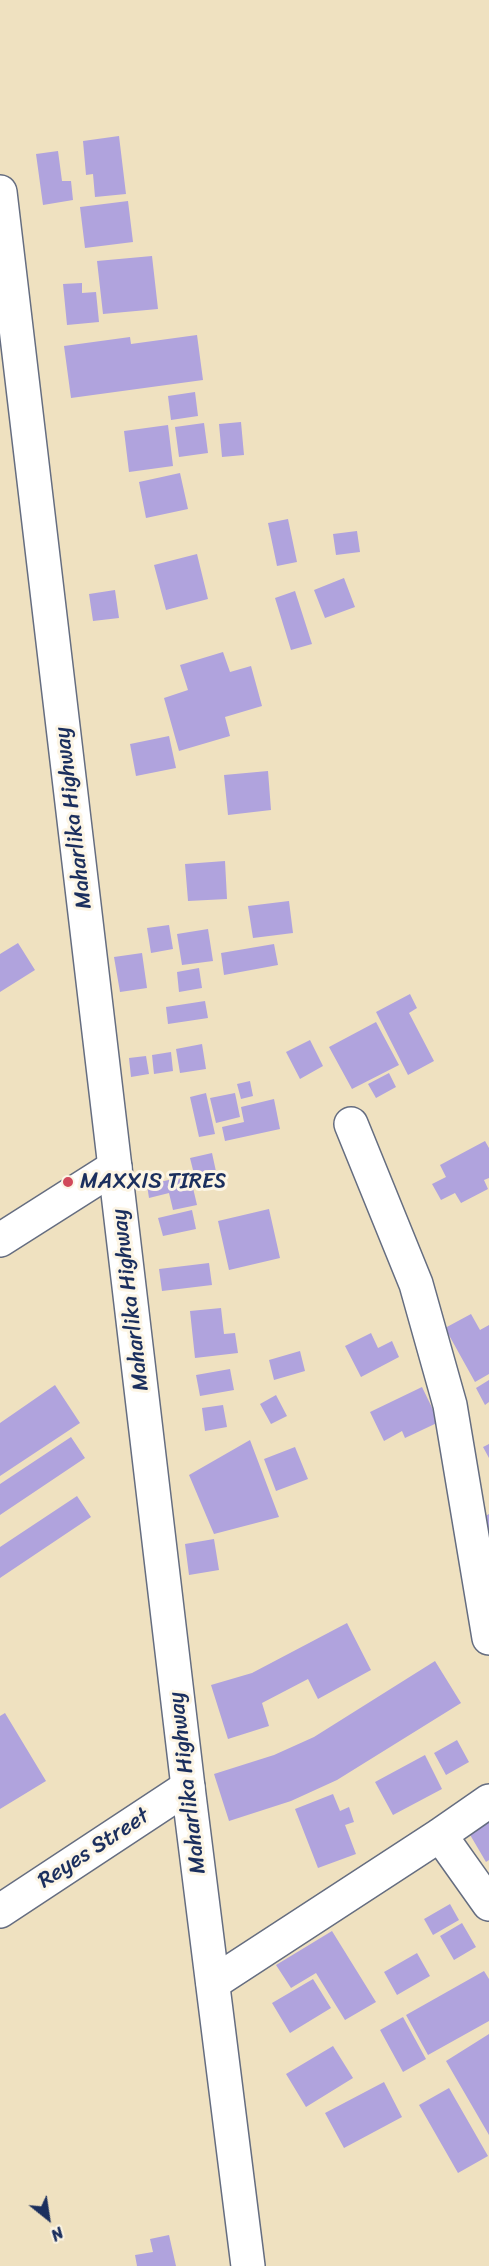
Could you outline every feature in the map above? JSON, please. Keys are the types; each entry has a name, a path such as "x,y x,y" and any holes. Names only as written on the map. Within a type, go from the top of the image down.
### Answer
{"main road":[{"name":"Maharlika Highway","path":"0,192 188,1787 248,2266"},
{"path":"351,1124 416,1284 450,1405 489,1638"},
{"path":"0,1240 115,1167"},
{"name":"Reyes Street","path":"0,1911 188,1787"},
{"path":"213,1983 489,1801"},
{"path":"440,1835 489,1904"}],"building":[{"path":"119,136 126,194 95,197 93,174 86,175 83,141"},
{"path":"58,151 62,181 71,181 73,200 43,205 36,154"},
{"path":"128,201 133,242 85,248 80,207"},
{"path":"152,256 158,309 103,314 97,261"},
{"path":"82,283 82,293 96,292 99,322 67,325 63,284"},
{"path":"197,335 203,380 71,398 64,346 130,337 131,344"},
{"path":"195,392 198,416 171,420 168,396"},
{"path":"241,422 244,455 222,457 219,424"},
{"path":"204,423 208,453 179,457 175,427"},
{"path":"168,425 173,466 129,472 124,431"},
{"path":"180,473 188,509 146,518 139,482"},
{"path":"288,519 297,562 277,566 268,523"},
{"path":"357,531 360,552 336,555 333,534"},
{"path":"197,554 208,599 166,610 154,565"},
{"path":"344,578 355,607 325,618 314,590"},
{"path":"115,590 119,618 93,621 89,594"},
{"path":"295,591 312,644 291,650 275,598"},
{"path":"223,652 230,672 251,666 262,706 225,717 230,736 179,751 164,698 188,690 180,665"},
{"path":"169,736 176,768 136,776 130,744"},
{"path":"268,771 271,810 228,815 224,775"},
{"path":"225,861 227,899 188,901 185,864"},
{"path":"289,901 293,933 253,938 248,906"},
{"path":"169,925 173,949 151,953 147,928"},
{"path":"208,929 213,961 182,965 177,934"},
{"path":"18,943 35,970 0,992 0,954"},
{"path":"274,944 278,965 224,975 221,953"},
{"path":"142,953 147,988 120,992 114,957"},
{"path":"199,968 202,988 179,992 177,972"},
{"path":"410,994 417,1008 409,1013 434,1061 408,1075 376,1012"},
{"path":"205,1001 208,1018 168,1024 166,1007"},
{"path":"376,1022 399,1065 352,1089 329,1047"},
{"path":"310,1040 323,1066 300,1079 286,1052"},
{"path":"202,1044 206,1069 180,1073 176,1049"},
{"path":"171,1052 173,1071 154,1074 152,1055"},
{"path":"146,1056 149,1074 131,1077 129,1058"},
{"path":"389,1073 396,1087 376,1098 368,1084"},
{"path":"250,1081 253,1096 241,1099 237,1084"},
{"path":"206,1093 215,1134 199,1137 190,1097"},
{"path":"235,1093 240,1117 216,1123 210,1098"},
{"path":"274,1099 280,1129 225,1141 222,1127 244,1122 241,1107"},
{"path":"485,1141 489,1148 489,1178 484,1180 488,1189 461,1203 455,1193 441,1200 432,1184 446,1177 440,1165"},
{"path":"212,1153 217,1176 196,1182 190,1158"},
{"path":"190,1175 197,1205 173,1210 169,1193 149,1198 147,1185"},
{"path":"269,1209 280,1258 229,1270 218,1221"},
{"path":"192,1210 196,1229 163,1236 158,1218"},
{"path":"209,1263 212,1285 162,1291 159,1269"},
{"path":"221,1308 224,1334 235,1333 238,1353 195,1358 190,1311"},
{"path":"471,1314 480,1330 489,1325 489,1374 475,1382 445,1328"},
{"path":"371,1333 378,1348 392,1341 399,1357 361,1377 345,1346"},
{"path":"300,1351 305,1371 274,1380 269,1360"},
{"path":"230,1369 234,1390 200,1396 196,1375"},
{"path":"489,1380 489,1402 485,1405 476,1388"},
{"path":"55,1385 80,1423 0,1476 0,1423"},
{"path":"422,1387 439,1422 405,1438 402,1431 384,1441 370,1412"},
{"path":"276,1395 287,1416 271,1424 260,1404"},
{"path":"223,1405 227,1427 205,1431 202,1408"},
{"path":"71,1437 85,1458 0,1515 0,1484"},
{"path":"250,1440 279,1517 214,1534 189,1475"},
{"path":"489,1444 489,1458 483,1447"},
{"path":"295,1447 308,1479 276,1491 264,1459"},
{"path":"77,1496 91,1517 0,1578 0,1547"},
{"path":"489,1514 489,1535 480,1519"},
{"path":"214,1539 219,1570 189,1575 185,1544"},
{"path":"347,1623 371,1670 318,1699 308,1679 262,1703 269,1726 228,1739 211,1685 252,1673"},
{"path":"435,1661 461,1703 337,1780 291,1801 229,1821 214,1774 274,1755 314,1737"},
{"path":"5,1713 46,1781 0,1809 0,1716"},
{"path":"457,1740 469,1762 446,1775 434,1753"},
{"path":"425,1755 442,1789 393,1815 375,1782"},
{"path":"333,1794 340,1811 349,1807 354,1822 345,1825 356,1854 318,1868 295,1809"},
{"path":"489,1822 489,1860 486,1862 469,1833"},
{"path":"450,1904 459,1920 433,1935 424,1919"},
{"path":"462,1923 476,1947 454,1960 440,1936"},
{"path":"332,1931 376,2002 345,2020 316,1973 291,1988 276,1965"},
{"path":"417,1953 430,1976 397,1995 384,1972"},
{"path":"484,1971 489,1979 489,2021 428,2055 406,2015"},
{"path":"313,1979 331,2008 290,2033 272,2003"},
{"path":"403,2017 426,2059 403,2072 380,2030"},
{"path":"489,2034 489,2135 446,2061"},
{"path":"333,2046 353,2078 306,2107 286,2074"},
{"path":"384,2082 402,2117 344,2148 325,2113"},
{"path":"449,2088 488,2156 458,2173 419,2105"},
{"path":"169,2235 176,2266 137,2266 135,2255 153,2252 150,2239"}],"place":[{"name":"MAXXIS TIRES","path":"68,1182"}]}
